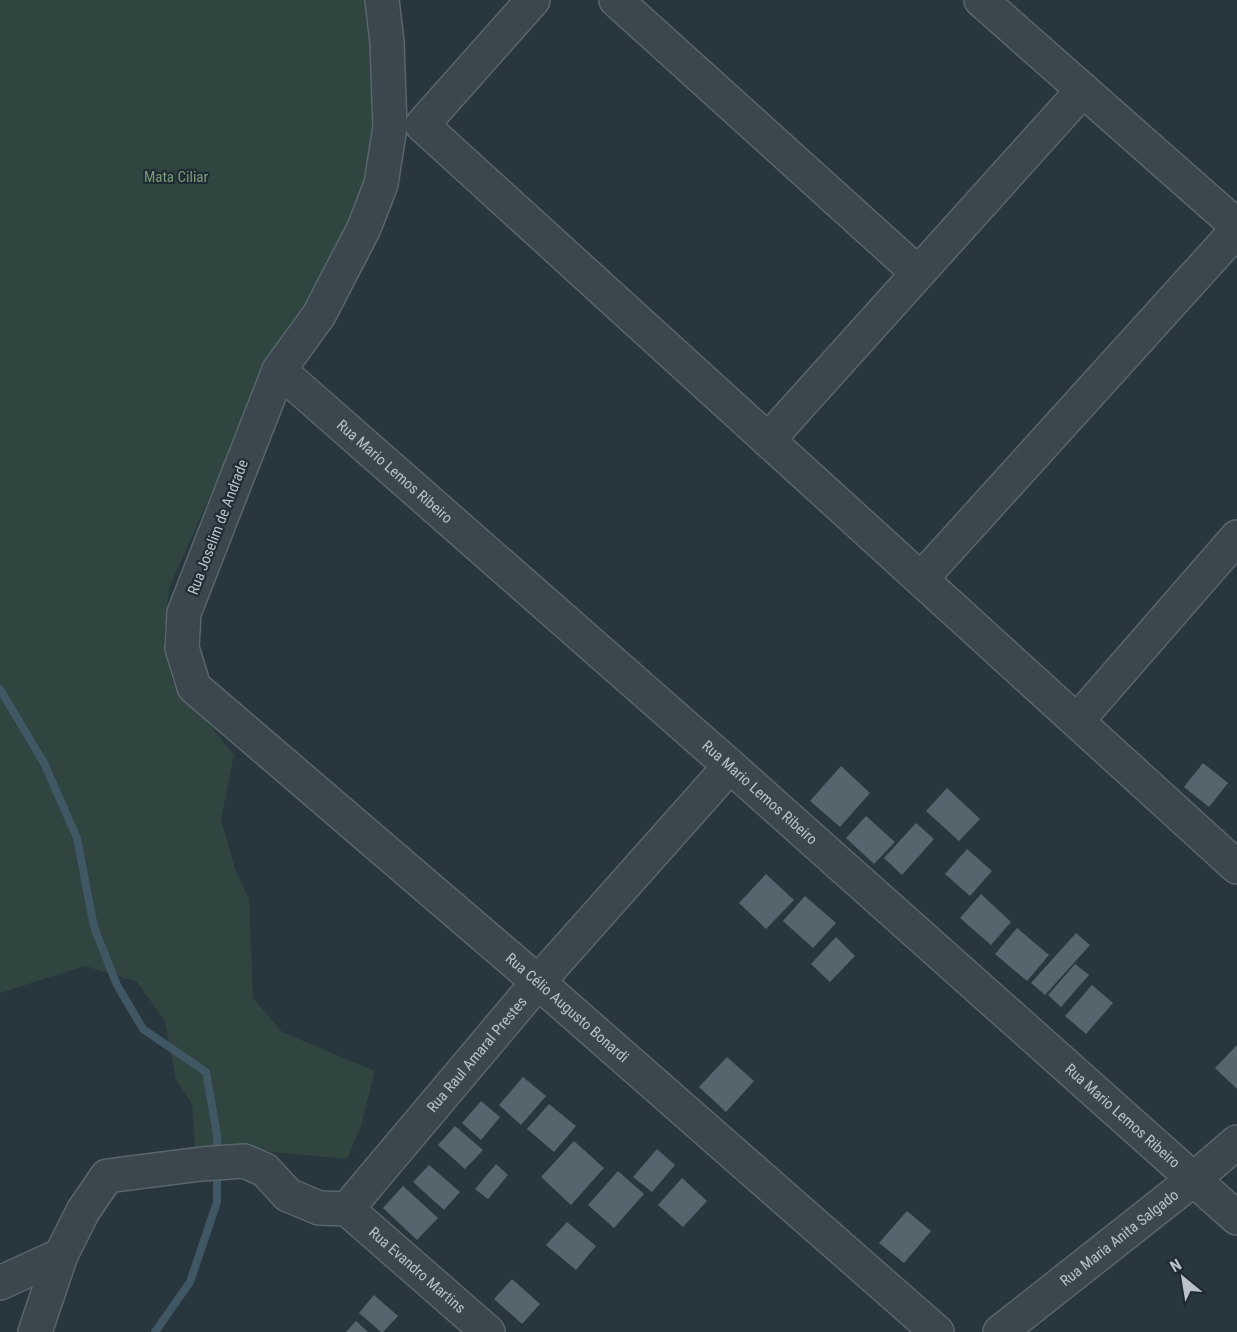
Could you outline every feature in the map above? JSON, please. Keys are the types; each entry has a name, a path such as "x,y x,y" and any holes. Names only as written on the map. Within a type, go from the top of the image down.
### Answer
{"street":[{"name":"Rua Joselim de Andrade","path":"194,687 182,648 184,613 279,370 319,315 364,228 381,184 390,127 387,42 382,0"},
{"path":"533,0 422,125 1236,864"},
{"path":"616,0 918,273"},
{"path":"921,579 1237,228 981,0"},
{"path":"768,440 1083,90"},
{"name":"Rua Mario Lemos Ribeiro","path":"279,370 730,766 1237,1218"},
{"path":"1077,721 1237,537"},
{"name":"Rua Célio Augusto Bonardi","path":"194,687 538,982 937,1332"},
{"name":"Rua Raul Amaral Prestes","path":"347,1209 538,982 730,766"},
{"name":"Rua Maria Anita Salgado","path":"1000,1332 1194,1179 1237,1142"},
{"path":"35,1332 61,1255 83,1211 107,1176 244,1161 265,1170 288,1195 319,1208 347,1209"},
{"name":"Rua Evandro Martins","path":"347,1209 488,1332"},
{"path":"0,1283 61,1255"}],"green space":[{"name":"Mata Ciliar","path":"0,0 370,0 378,116 369,175 345,234 251,403 169,588 163,644 173,684 234,755 221,820 235,869 249,899 253,998 282,1032 375,1071 361,1126 347,1159 195,1147 192,1104 176,1080 165,1021 137,982 85,966 0,993"}],"building":[{"path":"1203,763 1228,783 1209,807 1184,787"},
{"path":"841,766 870,793 840,827 810,801"},
{"path":"947,788 980,819 959,841 926,811"},
{"path":"866,816 895,842 874,864 846,838"},
{"path":"916,823 934,839 902,875 884,858"},
{"path":"967,849 992,871 970,896 945,874"},
{"path":"766,874 794,900 766,929 739,903"},
{"path":"981,894 1011,922 991,945 960,918"},
{"path":"805,896 836,923 813,948 783,921"},
{"path":"1017,928 1049,955 1027,981 995,954"},
{"path":"1076,933 1090,945 1045,995 1031,983"},
{"path":"836,937 855,956 830,982 811,964"},
{"path":"1075,964 1089,975 1061,1007 1048,995"},
{"path":"1092,985 1113,1003 1086,1034 1065,1016"},
{"path":"1237,1045 1237,1089 1215,1068"},
{"path":"727,1057 754,1081 726,1112 699,1087"},
{"path":"523,1077 546,1096 521,1125 499,1105"},
{"path":"481,1101 500,1117 481,1140 462,1123"},
{"path":"549,1104 576,1126 554,1152 527,1129"},
{"path":"455,1126 483,1150 465,1169 438,1145"},
{"path":"574,1141 604,1168 571,1205 541,1177"},
{"path":"657,1149 675,1165 652,1192 633,1177"},
{"path":"496,1164 508,1175 488,1199 475,1189"},
{"path":"429,1165 460,1192 444,1210 413,1182"},
{"path":"618,1171 644,1194 614,1228 588,1205"},
{"path":"682,1178 707,1201 683,1227 658,1205"},
{"path":"403,1186 438,1218 417,1240 383,1208"},
{"path":"907,1211 931,1231 904,1263 879,1243"},
{"path":"567,1222 596,1246 576,1270 546,1245"},
{"path":"512,1279 540,1304 522,1324 494,1299"},
{"path":"374,1295 398,1316 383,1332 359,1313"},
{"path":"356,1321 368,1332 346,1332"}],"waterway":[{"path":"0,689 44,763 77,838 94,927 117,985 143,1029 206,1072 217,1135 217,1155"},
{"path":"155,1332 190,1282 217,1202 217,1171"}]}
